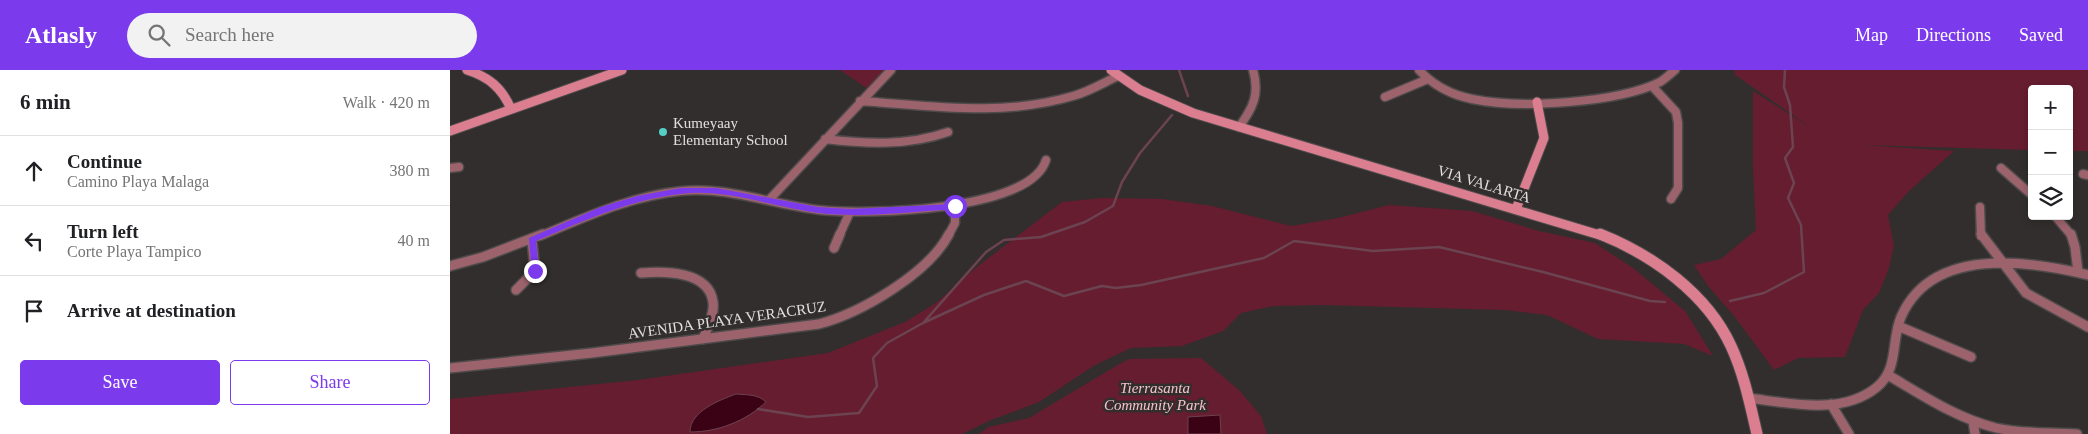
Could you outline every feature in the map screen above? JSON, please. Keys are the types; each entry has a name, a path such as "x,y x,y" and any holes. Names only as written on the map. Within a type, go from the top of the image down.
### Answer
{"main road":[{"path":"466,70 476,72 498,84 504,92 511,109"},
{"path":"511,109 529,98 603,70"},
{"path":"450,131 622,70"},
{"name":"VIA VALARTA","path":"1114,73 1140,90 1168,104 1238,127 1602,236 1646,257 1671,275 1709,312 1730,343 1738,361 1757,434"},
{"path":"1516,210 1544,138 1537,102"}],"street":[{"path":"769,200 860,100 890,70"},
{"path":"1238,127 1252,108 1257,94 1253,70"},
{"path":"1420,70 1428,79 1447,91 1491,102 1564,102 1612,96 1652,86 1664,81 1675,70"},
{"path":"860,100 985,110 1008,109 1064,99 1114,73"},
{"path":"1385,97 1428,79"},
{"path":"1652,86 1676,112 1678,123 1678,188 1671,199"},
{"path":"825,139 864,144 935,138 948,132"},
{"path":"450,266 494,254 532,240 604,209 637,199 681,191 716,190 818,210 850,212 955,206 992,197 1029,181 1043,170 1046,160"},
{"path":"2001,168 2028,192"},
{"name":"AVENIDA PLAYA VERACRUZ","path":"450,368 553,359 821,324 844,317 908,278 926,264 950,234 954,224 955,206"},
{"path":"1980,207 1980,236 2026,293 2088,327"},
{"path":"834,248 850,212"},
{"path":"2059,220 2069,229 2072,235 2078,272"},
{"path":"516,290 535,271 532,240"},
{"path":"1748,398 1813,405 1851,400 1865,394 1879,385 1888,375 1893,364 1898,326 1910,300 1932,280 1963,267 2000,262 2038,263 2088,275"},
{"path":"641,273 658,270 678,274 697,279 710,290 713,301 711,315 702,339"},
{"path":"1898,326 1971,358"},
{"path":"1888,375 1973,421 1999,428 2077,434"},
{"path":"1831,404 1849,434"},
{"path":"1973,421 1975,434"}],"green space":[{"path":"840,70 885,70 868,89"},
{"path":"1735,70 2088,70 2088,151 2073,151 2073,85 2028,85 2028,150 1863,145 1954,151 1909,191 1888,215 1894,246 1889,268 1879,293 1863,310 1845,357 1798,358 1774,370 1735,317 1708,286 1694,265 1721,259 1756,230 1753,168 1753,91 1814,130 1734,74"},
{"path":"1102,198 1162,199 1212,206 1291,226 1338,218 1389,205 1472,211 1539,231 1595,243 1633,268 1685,311 1713,356 1684,344 1598,339 1547,315 1506,310 1324,305 1273,306 1241,313 1223,331 1182,346 1131,348 1095,365 1039,402 991,420 962,434 450,434 450,399 638,380 828,353 905,322 936,303 978,266 1062,202"},
{"name":"Tierrasanta Community Park","path":"1201,358 1239,390 1261,416 1267,434 979,434 988,427 1029,418 1130,359"}],"shaded area":[{"path":"736,394 756,396 766,402 750,415 721,428 690,432 691,425 700,412 714,403"},
{"path":"1220,415 1221,434 1188,434 1188,417"}],"waterway":[{"path":"1179,70 1188,96"},
{"path":"1730,301 1764,293 1804,272 1801,225 1788,198 1794,183 1785,158 1793,147 1790,105 1784,87 1785,70"},
{"path":"924,322 986,252 1004,240 1041,237 1085,222 1113,206 1122,182 1140,153 1172,115"},
{"path":"758,409 808,417 859,413 877,386 873,358 887,343 923,323 984,295 1026,281 1064,296 1102,286 1116,288 1141,285 1264,258 1294,241 1373,251 1439,247 1543,272 1650,301 1665,302"}],"place":[{"name":"Kumeyaay Elementary School","path":"663,132"}],"route":[{"path":"535,271 532,240 604,209 637,199 681,191 716,190 818,210 850,212 955,206"}]}
